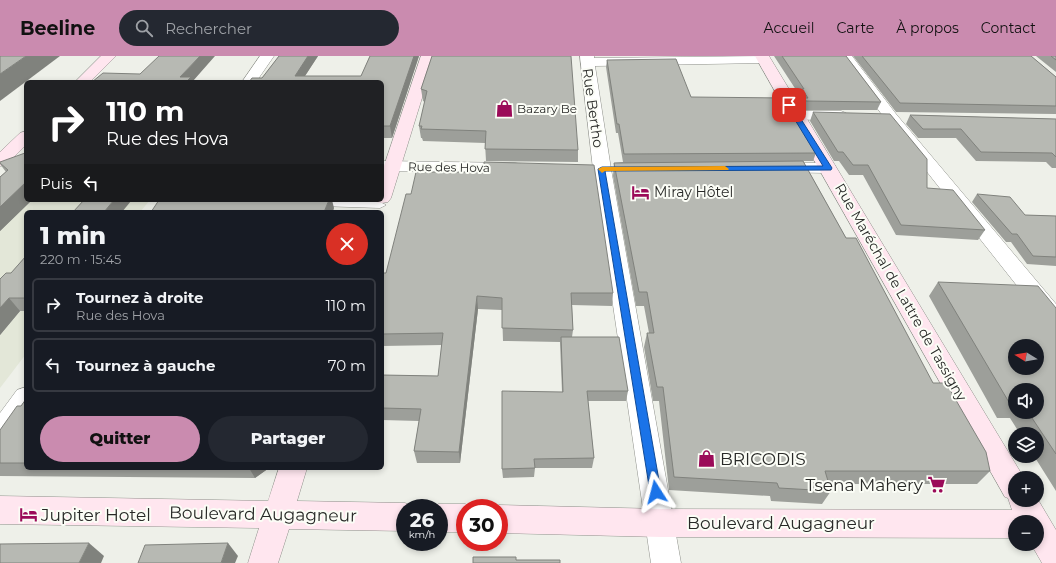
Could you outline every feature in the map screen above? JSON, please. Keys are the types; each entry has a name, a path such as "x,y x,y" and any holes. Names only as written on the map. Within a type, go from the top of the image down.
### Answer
{"street":[{"path":"84,80 109,56"},
{"path":"250,80 267,56"},
{"path":"384,183 387,167 428,56"},
{"path":"845,56 891,117 1056,319"},
{"path":"587,59 762,58"},
{"name":"Rue Maréchal de Lattre de Tassigny","path":"762,58 1008,476"},
{"name":"Rue Bertho","path":"587,59 602,169 661,523 666,563"},
{"path":"796,116 852,116"},
{"path":"2,158 24,138"},
{"path":"2,158 24,158"},
{"name":"Rue des Hova","path":"387,167 532,168"},
{"path":"758,168 828,168"},
{"path":"0,434 24,400"},
{"path":"263,563 292,470"},
{"name":"Boulevard Augagneur","path":"0,510 396,517"},
{"name":"Boulevard Augagneur","path":"508,519 661,523 1008,524"},
{"path":"1044,525 1056,526"},
{"path":"1044,537 1056,558"}],"lane":[{"path":"319,202 380,204"}],"shaded area":[{"path":"14,165 24,194 24,202 148,202 142,210 24,210 24,357 0,388 0,177"}],"building":[{"path":"0,56 26,56 0,74"},
{"path":"159,56 200,56 180,77 191,77 188,80 94,80 103,73 140,74"},
{"path":"279,56 308,56 295,76 361,76 370,56 414,56 390,126 384,126 384,80 250,80 252,78 262,78"},
{"name":"Bazary Be","path":"432,56 571,56 578,150 485,149 486,131 421,129 422,126 419,126 427,91 421,89"},
{"path":"782,56 846,56 881,102 806,101 804,98 808,98 802,89 804,89"},
{"path":"862,56 1031,56 1056,77 1056,106 900,103"},
{"path":"676,59 691,97 784,98 816,153 624,154 619,124 617,124 607,60"},
{"path":"813,112 890,114 927,159 927,188 953,190 985,230 901,225 868,165 853,165 843,152 838,152"},
{"path":"910,115 1056,119 1056,157 1052,153 981,152 961,129 923,129"},
{"path":"24,153 24,184 0,207 0,177 8,170 0,162"},
{"path":"803,161 846,238 856,238 933,383 946,383 986,452 990,471 825,471 831,491 779,488 777,483 674,477 663,387 657,387 647,333 654,333 647,292 639,292 614,163"},
{"path":"484,162 594,165 613,293 571,293 573,330 502,328 502,298 477,296 459,452 414,451 421,409 384,408 384,375 438,376 443,333 384,334 384,273 386,273 406,194 411,194 416,172 484,172"},
{"path":"977,194 1010,197 1025,215 1056,216 1056,257 1033,256 1017,234 1012,234"},
{"path":"82,202 112,202 106,210 75,210"},
{"path":"158,202 328,202 325,210 152,210"},
{"path":"24,258 24,298 9,298 0,308 0,279 6,273 11,273"},
{"path":"938,282 1038,286 1056,308 1056,454 1044,436 1044,427 1038,427 1033,419 1044,419 1044,383 1008,383 1008,401"},
{"path":"561,337 619,337 628,391 587,391 594,458 534,459 535,468 502,469 502,391 563,392"},
{"path":"24,402 24,463 0,463 0,430 17,406 21,406"},
{"path":"89,543 79,563 0,563 0,544"},
{"path":"228,543 221,563 138,563 145,545"},
{"path":"473,557 516,557 516,560 560,560 560,563 473,563"}],"slow traffic":[{"path":"602,171 602,169 725,169"}],"place":[{"name":"Bazary Be","path":"504,108"},
{"name":"Miray Hôtel","path":"641,192"},
{"name":"BRICODIS","path":"707,459"},
{"name":"Tsena Mahery","path":"936,485"},
{"name":"Jupiter Hotel","path":"28,515"}],"route":[{"path":"656,492 602,169 828,168 789,105"}]}
